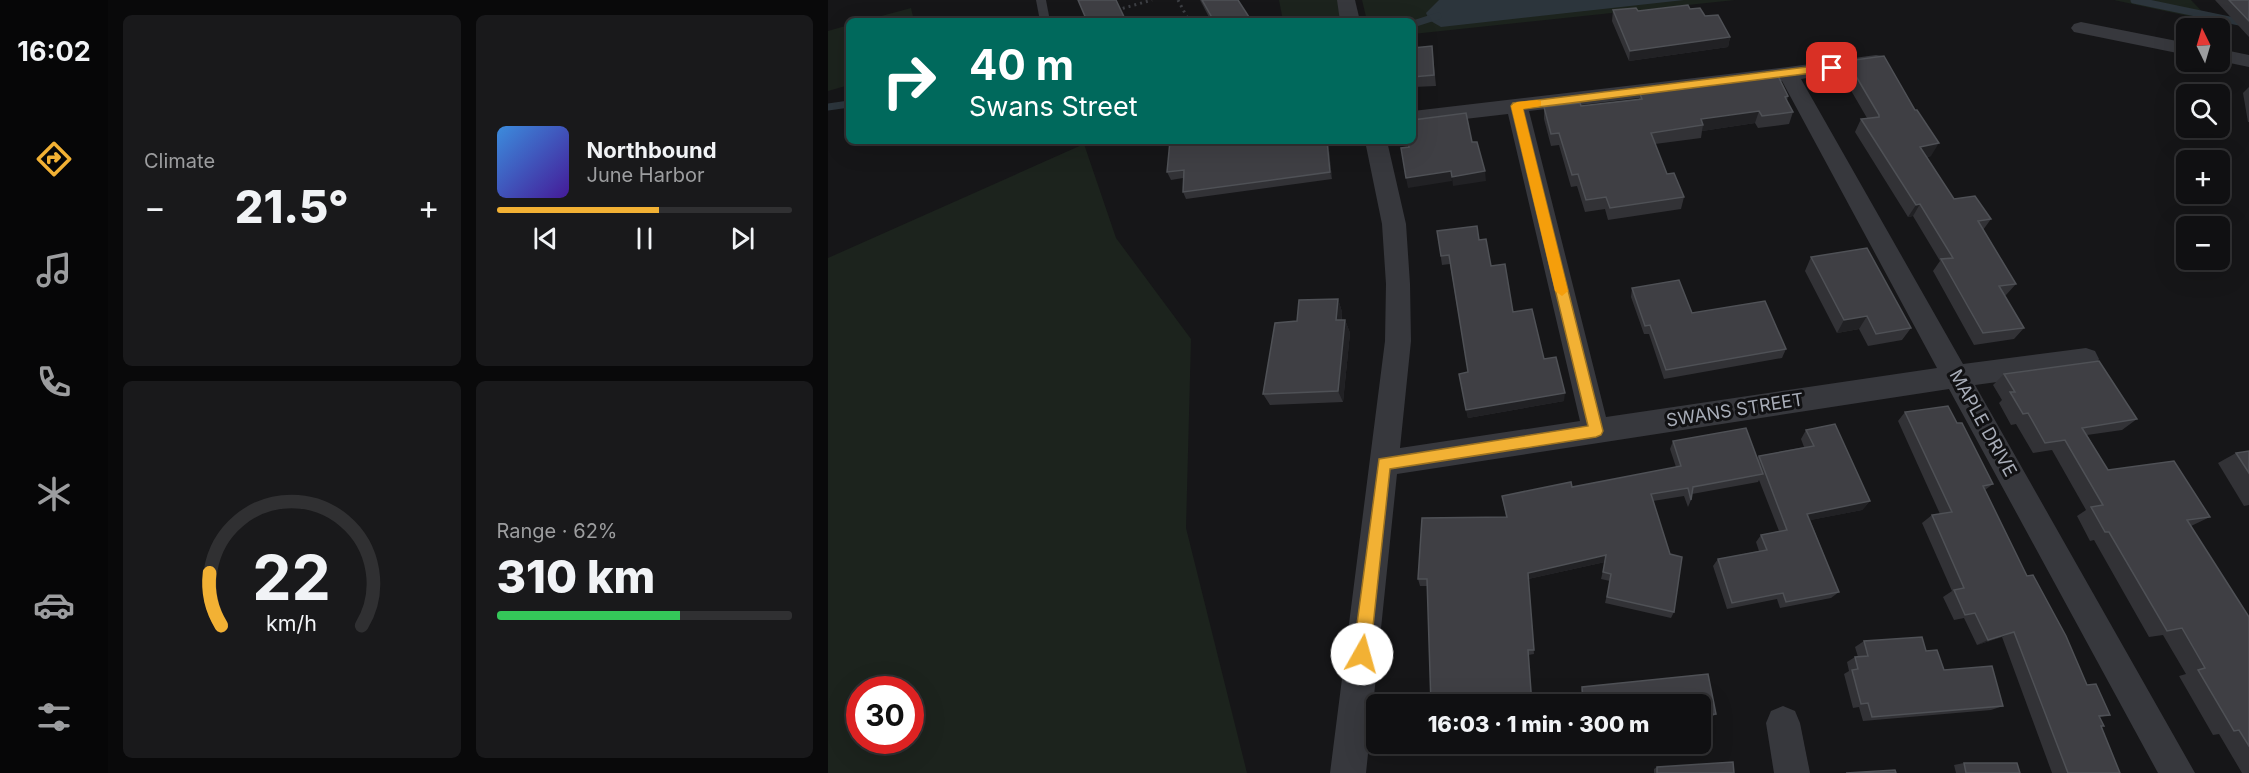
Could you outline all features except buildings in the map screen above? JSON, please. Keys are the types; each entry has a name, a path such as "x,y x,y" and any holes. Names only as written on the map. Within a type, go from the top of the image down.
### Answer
{"street":[{"path":"1346,0 1349,18"},
{"path":"2081,28 2176,47"},
{"path":"2230,57 2249,61"},
{"path":"1416,118 1788,74 1876,61"},
{"name":"MAPLE DRIVE","path":"1788,74 2177,773"},
{"path":"1517,106 1596,431"},
{"path":"1348,773 1398,341 1398,284 1394,224 1377,144"},
{"name":"SWANS STREET","path":"1384,463 1957,376 2086,359"},
{"path":"1783,723 1792,773"}],"lane":[{"path":"1041,0 1044,18"}],"path":[{"path":"1110,12 1152,0"},
{"path":"1178,0 1187,18"},
{"path":"1090,18 1100,15"}],"shaded area":[{"path":"1279,0 1338,0 1342,18 1282,18"},
{"path":"1362,0 1735,0 1416,34 1416,18 1366,18"},
{"path":"1439,0 1684,0 1441,27 1429,20 1426,13"},
{"path":"2114,0 2191,0 2208,18 2197,18"},
{"path":"911,8 913,18 874,18"},
{"path":"846,26 846,86 828,91 828,31"},
{"path":"1084,144 1116,238 1191,339 1186,528 1247,773 828,773 828,258"}],"waterway":[{"path":"2134,0 2249,24"},
{"path":"1416,23 1438,16"},
{"path":"828,107 846,104"}],"slow traffic":[{"path":"1537,103 1517,106 1562,291"}],"route":[{"path":"1362,654 1384,463 1596,431 1517,106 1832,68"}]}
